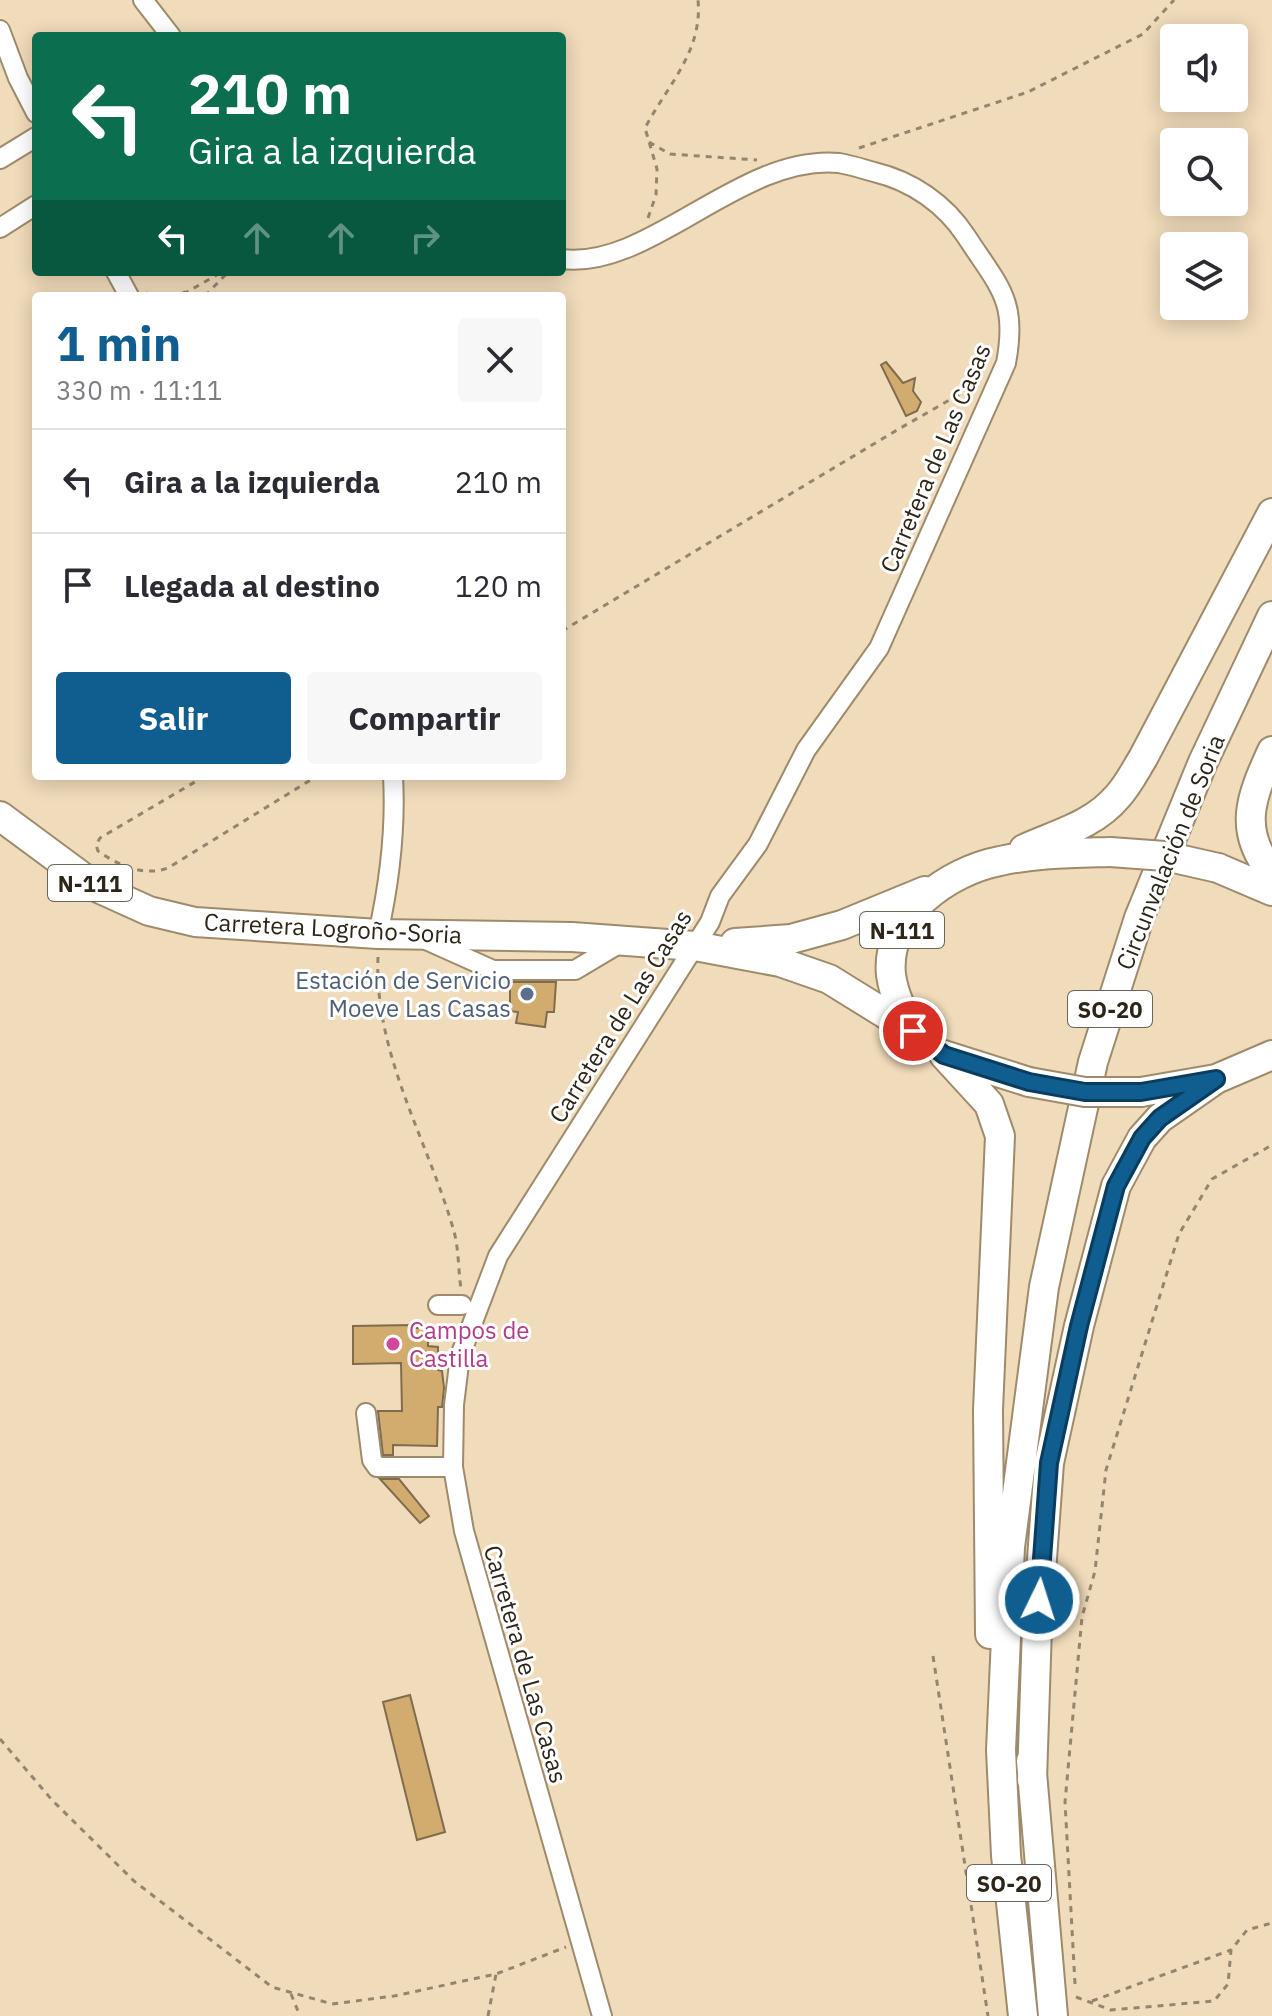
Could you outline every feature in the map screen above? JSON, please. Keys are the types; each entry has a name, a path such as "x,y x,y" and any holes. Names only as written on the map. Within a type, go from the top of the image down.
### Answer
{"highway":[{"path":"996,861 1077,828 1097,816 1118,797 1143,758 1272,513"},
{"name":"Circunvalación de Soria","path":"1023,2016 1006,1855 1001,1750 1010,1547 1044,1287 1093,1062 1139,918 1203,762 1272,616"},
{"path":"1272,751 1252,798 1251,822 1252,839 1260,858 1272,873"},
{"name":"Carretera Logroño-Soria","path":"0,816 96,887 149,911 195,922 378,934 588,938 695,946 780,962 829,979 913,1031"},
{"name":"N-111","path":"1272,891 1218,868 1165,856 1110,852 1036,855 996,861 940,884 908,916 891,972 898,1005 913,1031 944,1055 1029,1082 1085,1092 1141,1092 1216,1079 1272,1055"},
{"name":"Carretera Logroño-Soria","path":"695,946 791,939 891,908 940,884"},
{"name":"SO-20","path":"944,1055 989,1104 1000,1136 988,1410 988,1590 991,1674 1001,1750"},
{"name":"SO-20","path":"1032,1780 1037,1627 1049,1463 1079,1326 1116,1186 1142,1138 1160,1118 1216,1079"},
{"name":"Circunvalación de Soria","path":"1027,1425 1023,1542 1024,1691 1032,1780 1065,2011"}],"street":[{"path":"143,0 168,32"},
{"path":"0,30 32,105"},
{"path":"0,159 32,139"},
{"name":"Carretera de Las Casas","path":"566,260 575,261 629,248 744,184 805,166 838,163 885,174 919,189 954,217 1007,300 1012,331 1006,363 879,648 806,750 758,844 720,896 710,922 498,1256 460,1356 454,1405 453,1467 464,1531 602,2016"},
{"path":"0,228 32,208"},
{"path":"378,934 388,890 396,825 393,780"},
{"path":"413,934 493,970 575,970 625,941"},
{"path":"484,935 493,970"},
{"path":"575,970 588,938"},
{"path":"438,1305 462,1305"},
{"path":"366,1413 372,1460 377,1467 453,1467"}],"path":[{"path":"629,248 647,219 656,195 657,169 646,140 645,128 693,45 700,20 698,0"},
{"path":"838,163 845,152 1028,92 1105,55 1143,34 1174,0"},
{"path":"646,140 670,154 758,160"},
{"path":"187,292 215,276"},
{"path":"209,292 224,276"},
{"path":"566,629 960,394 970,391 981,395 987,404"},
{"path":"198,780 100,838 96,845 98,851 123,865 155,873 311,780"},
{"path":"378,934 377,972 390,1044 403,1097 454,1231 462,1305"},
{"path":"1065,2011 1076,1997 1065,1802 1082,1617 1095,1571 1106,1470 1179,1234 1212,1179 1272,1145"},
{"path":"933,1656 988,2016"},
{"path":"0,1739 52,1800 134,1881 272,1987 332,2004 394,1996 496,1974 580,1941"},
{"path":"1089,2002 1231,1950 1247,1930 1272,1923"},
{"path":"1076,1997 1111,2010 1214,2001 1228,1984 1231,1950"},
{"path":"488,2016 496,1974"},
{"path":"291,1992 298,2016"}],"building":[{"path":"886,362 903,383 915,378 913,391 921,402 917,411 906,416 881,365"},
{"path":"510,982 556,982 554,1012 547,1012 545,1027 516,1023 518,1012 510,1011"},
{"path":"412,1325 412,1328 428,1328 428,1346 438,1347 438,1370 442,1371 444,1388 442,1407 438,1407 437,1446 393,1445 393,1455 383,1455 378,1411 402,1411 401,1363 353,1364 353,1326"},
{"path":"380,1479 399,1479 429,1516 420,1523"},
{"path":"410,1695 445,1832 417,1840 383,1702"}],"place":[{"name":"Estación de Servicio Moeve Las Casas","path":"527,994"},
{"name":"Campos de Castilla","path":"393,1344"}],"route":[{"path":"913,1031 944,1055 1029,1082 1085,1092 1141,1092 1216,1079 1160,1118 1142,1138 1116,1186 1079,1326 1049,1463 1039,1600"}]}
